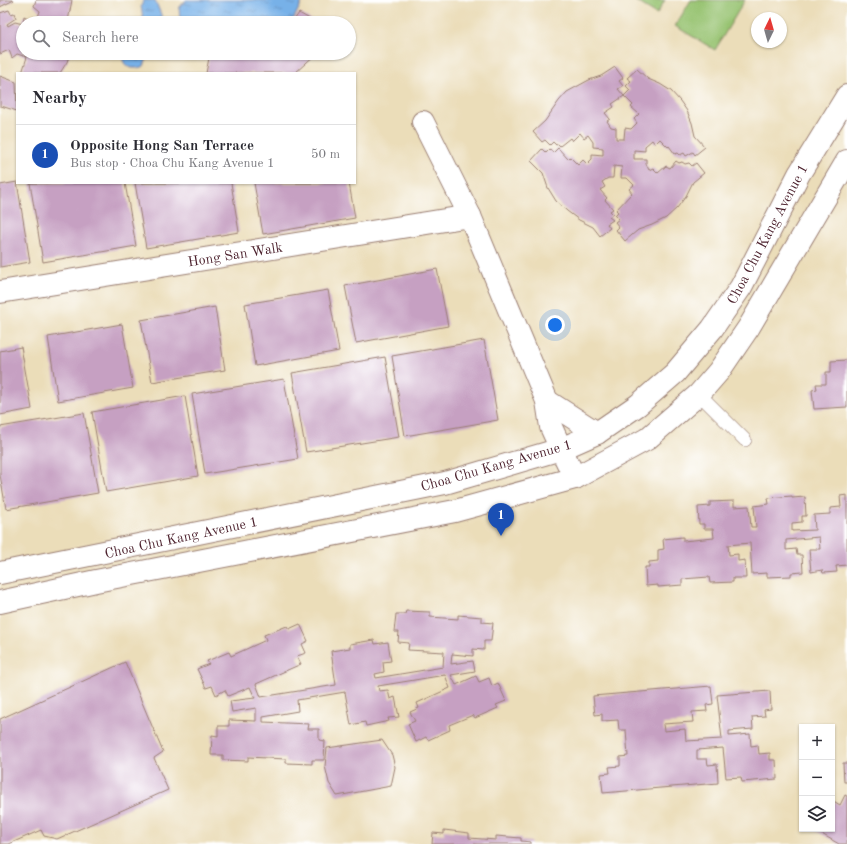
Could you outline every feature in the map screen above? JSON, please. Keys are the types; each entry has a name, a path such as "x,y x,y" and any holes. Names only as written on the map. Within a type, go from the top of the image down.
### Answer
{"street":[{"name":"Choa Chu Kang Avenue 1","path":"0,574 445,483 561,450 597,433 638,405 675,373 712,329 741,287 799,174 847,96"},
{"path":"423,122 470,216 547,402 551,427 575,478"},
{"name":"Choa Chu Kang Avenue 1","path":"0,602 455,511 575,478 647,438 699,394 719,372 750,327 847,162"},
{"name":"Hong San Walk","path":"0,292 470,216"},
{"path":"547,402 597,433"}],"lane":[{"path":"699,394 745,440"}],"green space":[{"path":"634,0 665,0 657,14"},
{"path":"691,0 745,0 715,50 675,26"}],"water":[{"path":"144,0 155,0 162,16 143,16 141,6"},
{"path":"186,0 303,0 295,16 180,16 179,8"},
{"path":"123,60 146,60 144,66 135,68 128,67"}],"building":[{"path":"0,0 14,0 0,7"},
{"path":"36,0 72,0 69,16 38,16 40,11 34,6"},
{"path":"9,10 11,14 14,13 16,18 7,24 8,26 16,22 16,55 12,58 9,50 0,54 0,13"},
{"path":"299,13 304,16 297,16"},
{"path":"26,60 68,60 61,72 22,72"},
{"path":"209,60 309,60 296,72 206,72"},
{"path":"615,67 623,78 619,81 623,86 618,89 624,96 630,90 626,86 631,81 627,78 637,69 648,79 671,91 687,111 695,136 705,147 695,155 693,152 686,156 684,153 680,155 678,153 675,154 669,146 668,147 660,139 655,144 652,140 645,146 645,151 634,150 634,159 646,159 646,164 649,170 653,168 658,173 666,166 670,168 676,161 685,164 689,163 692,166 696,163 704,173 693,182 686,196 677,208 666,218 638,230 625,241 616,230 619,227 615,222 619,219 615,215 618,212 616,210 632,193 629,189 634,185 627,178 621,178 622,167 614,166 613,178 608,178 602,182 605,187 600,190 607,198 605,200 613,209 610,211 613,214 609,217 613,220 607,224 610,228 600,236 593,227 579,220 556,201 548,188 543,173 531,161 542,149 546,153 550,149 553,153 558,148 568,159 570,157 578,165 583,160 587,164 592,159 592,154 603,155 603,148 593,147 593,142 588,135 584,138 580,133 572,141 570,138 560,146 553,142 550,145 545,140 542,142 533,132 545,121 567,92 589,80 601,76","holes":["624,96 633,105 631,107 639,114 634,119 637,123 631,129 625,128 624,139 616,139 616,128 611,127 607,121 610,119 605,113 614,107 612,104"]},
{"path":"0,76 16,82 16,111 0,107"},
{"path":"16,182 17,184 30,262 0,267 0,185"},
{"path":"30,184 125,184 136,246 43,262"},
{"path":"135,184 231,184 239,232 146,248"},
{"path":"254,184 349,184 355,218 263,234"},
{"path":"437,269 448,326 356,343 345,286"},
{"path":"328,290 339,351 255,366 245,304"},
{"path":"215,307 225,370 152,382 141,320"},
{"path":"122,324 133,388 58,401 48,337"},
{"path":"484,340 498,420 405,436 392,356"},
{"path":"21,347 32,409 0,415 0,351"},
{"path":"385,357 399,437 306,452 292,373"},
{"path":"847,360 847,407 814,409 812,390 817,389 816,384 826,384 826,372 831,372 831,361"},
{"path":"284,379 298,459 205,474 192,394"},
{"path":"185,396 198,476 106,492 92,412"},
{"path":"84,413 98,493 6,509 0,475 0,427"},
{"path":"847,495 847,565 836,566 837,572 823,573 822,570 811,572 809,549 820,549 819,537 786,540 786,550 796,549 797,555 802,555 803,572 791,573 791,576 767,577 767,573 752,574 750,543 728,545 729,555 738,554 738,561 745,560 746,578 733,578 733,582 710,583 709,577 682,579 682,585 658,587 658,585 646,586 645,567 649,567 649,562 658,561 658,550 664,549 663,539 683,537 683,541 714,538 713,529 704,529 704,524 699,524 698,507 710,506 710,502 734,501 734,507 749,506 751,527 756,527 754,506 769,504 768,498 792,496 792,498 805,497 806,516 802,516 802,522 792,523 792,531 815,530 814,515 830,514 830,508 841,507 840,496"},
{"path":"406,611 430,612 430,617 458,619 458,615 482,617 482,622 493,623 491,641 484,641 484,650 473,649 473,656 452,654 451,664 473,661 475,671 451,675 456,685 476,676 479,682 489,678 492,686 498,683 506,701 496,705 498,708 475,718 473,715 449,725 450,730 428,740 426,737 416,742 408,724 415,721 410,712 419,708 417,703 450,688 445,675 378,686 379,691 388,690 390,699 395,697 399,717 388,718 389,721 366,726 365,722 351,725 345,692 297,700 298,711 263,717 263,722 309,724 308,729 319,729 319,740 325,741 324,760 312,760 312,764 286,763 286,759 248,757 248,761 223,760 223,755 211,755 212,735 218,736 218,726 229,726 229,720 256,721 256,708 232,712 230,701 255,698 250,687 228,696 225,690 216,695 212,686 206,688 197,669 209,664 207,661 229,652 231,656 266,640 264,635 287,626 289,629 300,624 308,641 302,644 306,653 297,656 301,664 256,684 261,697 336,685 331,651 350,648 350,644 374,640 375,644 388,642 391,661 383,662 384,672 375,674 376,678 443,667 444,652 408,650 409,643 398,642 399,632 394,632 396,614 405,614"},
{"path":"125,662 163,752 154,758 168,790 57,839 44,836 41,830 9,844 0,844 0,719"},
{"path":"711,686 713,704 706,705 707,711 692,712 693,722 663,724 664,731 685,729 686,741 722,739 717,695 770,691 771,709 764,710 765,716 752,717 753,729 729,731 729,736 750,734 751,746 758,745 759,754 770,753 770,760 776,760 777,779 742,782 741,777 726,778 723,748 697,750 697,759 707,759 708,765 717,764 718,783 603,793 601,774 610,773 609,767 620,766 620,757 628,756 626,730 619,730 618,720 602,721 602,714 595,715 593,696"},
{"path":"382,740 392,755 395,767 391,786 337,796 329,783 325,766 327,748"},
{"path":"843,763 847,763 847,782 844,782"},
{"path":"845,795 847,796 847,844 839,844 818,832 835,832 835,802 840,805"},
{"path":"444,830 469,833 469,838 496,840 496,836 521,838 521,841 531,842 531,844 432,844 433,833 444,834"}],"place":[{"name":"Opposite Hong San Terrace","path":"501,536"}]}
